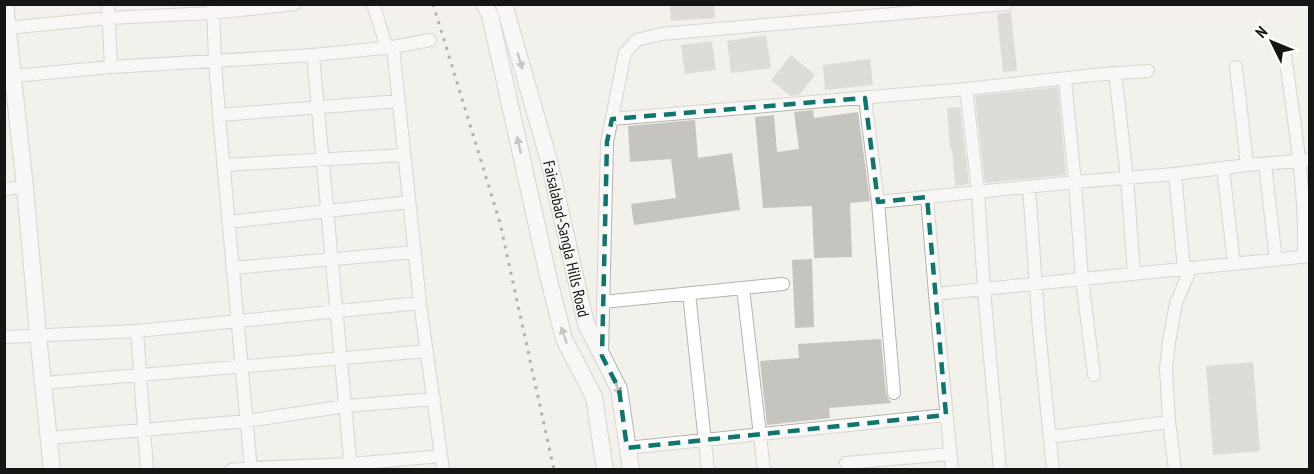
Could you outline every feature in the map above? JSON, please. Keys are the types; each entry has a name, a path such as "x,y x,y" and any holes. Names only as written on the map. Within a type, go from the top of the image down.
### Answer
{"main road":[{"path":"5,4 10,86 25,187 52,470"},
{"name":"Faisalabad-Sangla Hills Road","path":"484,4 490,15 561,329 594,397 606,470"},
{"name":"Faisalabad-Sangla Hills Road","path":"504,4 549,161 586,324 619,389 631,470"}],"street":[{"path":"108,4 111,67"},
{"path":"7,28 213,9 295,4"},
{"path":"373,4 390,48 399,101 420,303 443,470"},
{"path":"602,356 607,142 625,53 637,40 660,34 1007,4"},
{"path":"213,9 214,61 251,469"},
{"path":"10,86 111,67 313,55 390,48 430,40"},
{"path":"935,294 1307,257 1305,160 1285,54"},
{"path":"313,55 351,467"},
{"path":"1236,67 1248,165"},
{"path":"612,119 1148,71"},
{"path":"1115,73 1134,274"},
{"path":"1065,79 1082,279 1094,375"},
{"path":"966,89 978,191 984,290 1000,470"},
{"path":"865,98 878,202 894,393"},
{"path":"219,115 399,101"},
{"path":"223,165 404,155"},
{"path":"878,202 1305,160"},
{"path":"1265,164 1276,260"},
{"path":"1223,168 1234,264"},
{"path":"1175,174 1187,269 1176,303 1166,368 1175,470"},
{"path":"4,189 25,187"},
{"path":"1029,187 1053,470"},
{"path":"927,197 952,470"},
{"path":"228,222 409,202"},
{"path":"232,268 415,252"},
{"path":"603,302 783,284"},
{"path":"743,288 764,470"},
{"path":"689,293 708,470"},
{"path":"4,337 137,331 420,303"},
{"path":"137,331 147,470"},
{"path":"43,383 427,351"},
{"path":"49,438 247,421 346,406 434,399"},
{"path":"627,448 946,415"},
{"path":"1050,437 1169,422"},
{"path":"846,463 950,454"},
{"path":"231,470 351,467 441,456"}],"highlighted area":[{"path":"865,98 878,202 927,197 946,415 627,448 619,389 602,356 607,142 612,119"}],"building":[{"path":"670,4 714,4 715,18 671,21"},
{"path":"1011,12 1017,71 1003,72 997,14"},
{"path":"766,35 771,68 731,73 727,41"},
{"path":"712,41 716,70 685,74 681,45"},
{"path":"791,55 815,75 799,95 790,96 771,80"},
{"path":"870,59 873,85 825,90 823,65"},
{"path":"1058,87 1066,175 985,183 975,96"},
{"path":"960,107 969,184 955,186 947,108"},
{"path":"813,110 814,118 858,112 870,201 850,203 852,257 814,258 812,206 763,208 755,117 774,115 777,152 799,149 794,112"},
{"path":"695,120 698,158 732,153 740,210 634,225 631,204 676,198 671,159 630,162 628,126"},
{"path":"812,259 814,327 795,328 792,260"},
{"path":"881,339 886,394 891,403 829,408 830,418 767,425 760,361 799,358 798,344"},
{"path":"1253,362 1260,451 1213,455 1206,366"}],"railway":[{"path":"433,4 500,223 554,470"}]}
